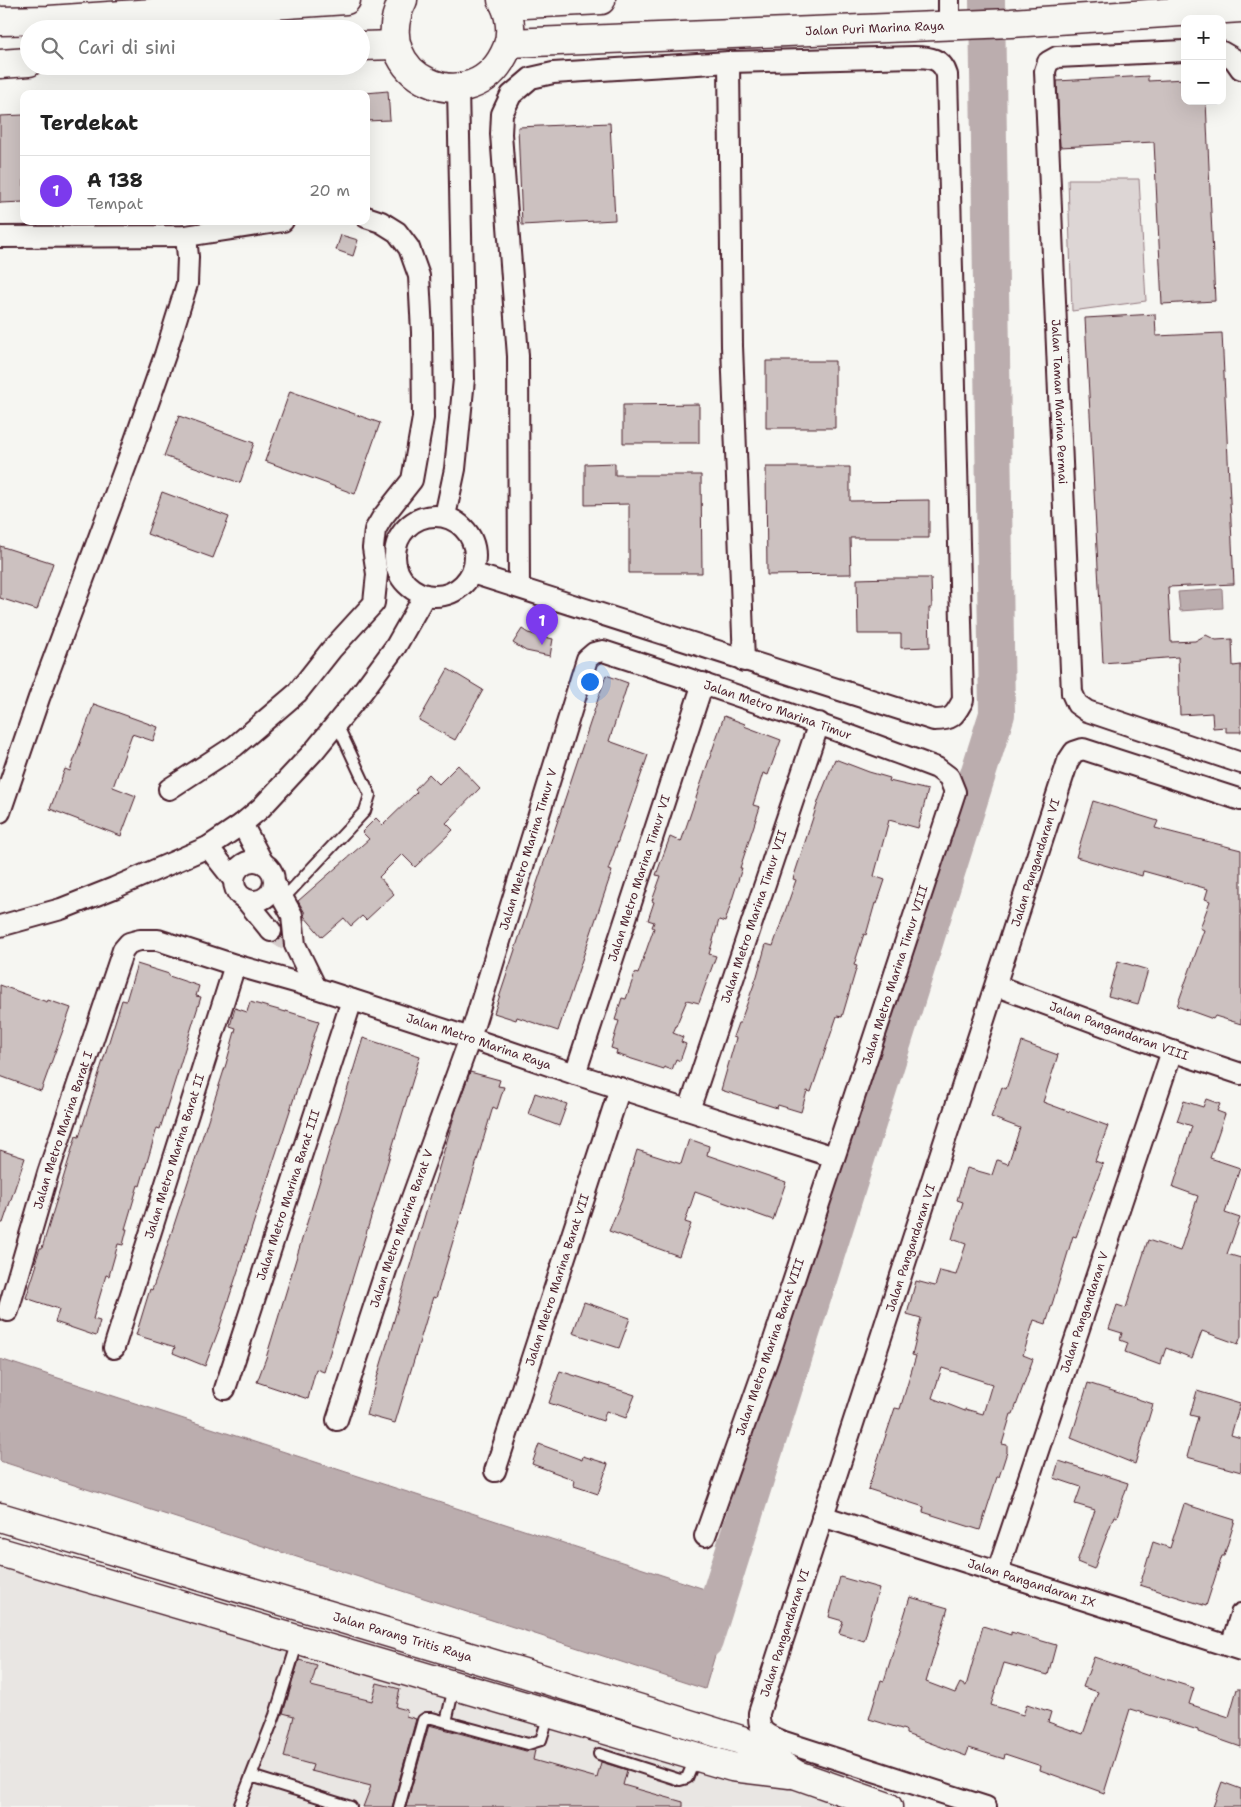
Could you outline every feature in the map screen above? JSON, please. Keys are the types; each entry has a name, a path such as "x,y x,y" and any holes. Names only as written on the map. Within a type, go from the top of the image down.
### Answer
{"street":[{"path":"49,20 346,0"},
{"path":"403,0 397,11 394,28 396,45 404,64 419,78 438,87 458,88 475,84 490,74 502,60 509,43 510,24 503,3 601,0"},
{"name":"Jalan Puri Marina Raya","path":"509,43 949,13 978,24 1012,23 1049,10 1241,8"},
{"path":"0,21 20,21"},
{"path":"370,46 396,45"},
{"name":"Jalan Taman Marina Permai","path":"1181,51 1057,56 1048,62 1045,71 1072,693 1077,704 1087,711 1241,763"},
{"path":"1226,54 1234,59 1241,69"},
{"path":"472,573 744,661 934,720 948,720 956,712 963,700 946,71 938,61 930,57 729,62 552,73 531,78 511,95 502,114 501,134 518,356 519,588"},
{"path":"729,62 732,346 744,661"},
{"path":"0,64 20,63"},
{"path":"445,516 455,469 464,379 458,88"},
{"path":"169,789 235,746 297,693 331,650 374,603 377,574 373,548 375,530 382,518 412,480 423,418 419,276 409,248 397,232 382,222 370,219"},
{"path":"0,237 186,236 257,225"},
{"path":"0,812 38,698 132,449 165,355 187,284 188,257 186,236"},
{"path":"427,516 445,516 456,520 472,538 475,562 472,573 460,588 443,596 425,595 409,587 398,572 394,555 399,537 410,523 427,516"},
{"path":"0,926 61,909 114,888 208,848 242,824 261,808 308,758 336,724 396,646 425,595"},
{"name":"Jalan Metro Marina Timur","path":"587,659 594,654 604,651 819,723 937,768 949,777 955,792"},
{"name":"Jalan Metro Marina Timur V","path":"470,1038 587,659"},
{"name":"Jalan Metro Marina Timur VI","path":"575,1074 703,683"},
{"name":"Jalan Metro Marina Timur VII","path":"689,1110 819,723"},
{"name":"Jalan Pangandaran VI","path":"986,1807 781,1741 763,1731 758,1724 759,1714 822,1516 997,986 1068,761 1074,752 1083,749 1241,800"},
{"name":"Jalan Metro Marina Timur VIII","path":"834,1157 955,792"},
{"path":"242,824 263,863"},
{"path":"208,848 234,880"},
{"path":"284,939 292,915 270,868 256,861 248,862 236,872 235,888 284,939 316,988"},
{"path":"245,899 260,900 272,890 279,890"},
{"name":"Jalan Metro Marina Raya","path":"123,950 129,943 140,940 158,940 235,965 316,988 834,1157"},
{"name":"Jalan Metro Marina Barat I","path":"8,1311 48,1173 123,950"},
{"name":"Jalan Metro Marina Barat II","path":"114,1348 235,965"},
{"name":"Jalan Pangandaran VIII","path":"997,986 1172,1051 1241,1074"},
{"name":"Jalan Metro Marina Barat III","path":"225,1390 352,1000"},
{"name":"Jalan Metro Marina Barat V","path":"337,1420 388,1264 470,1038"},
{"name":"Jalan Pangandaran V","path":"997,1573 1172,1051"},
{"name":"Jalan Metro Marina Barat VII","path":"495,1470 620,1088"},
{"name":"Jalan Metro Marina Barat VIII","path":"705,1536 768,1358 834,1157"},
{"name":"Jalan Pangandaran IX","path":"822,1516 1236,1648"},
{"name":"Jalan Parang Tritis Raya","path":"0,1517 524,1673 740,1740 797,1775 888,1807"},
{"name":"Jalan Parang Tritis Raya","path":"0,1552 696,1757 732,1767 797,1775"},
{"path":"1236,1648 1241,1614"}],"lane":[{"path":"279,890 365,811 370,795 336,724"},
{"path":"240,1807 275,1715 298,1640"},
{"path":"446,1722 455,1686"},
{"path":"399,1807 423,1720 426,1718 528,1744 541,1740 549,1714"},
{"path":"599,1754 680,1780 687,1778 696,1757"},
{"path":"251,1776 351,1807"}],"shaded area":[{"path":"1068,179 1139,179 1146,301 1072,311"},
{"path":"1222,589 1223,608 1180,611 1178,592"},
{"path":"0,1359 732,1598 705,1689 0,1461"},
{"path":"0,1550 875,1807 0,1807"}],"building":[{"path":"1148,76 1148,81 1181,79 1181,105 1206,105 1215,301 1162,304 1154,142 1060,147 1057,81"},
{"path":"388,91 390,120 370,121 370,93"},
{"path":"20,115 20,202 0,203 0,116"},
{"path":"610,123 615,220 522,225 518,127"},
{"path":"341,235 358,240 353,256 336,250"},
{"path":"1155,314 1156,336 1222,333 1234,584 1168,587 1171,642 1195,641 1206,635 1216,640 1232,639 1233,666 1241,665 1241,732 1226,732 1226,727 1213,728 1212,713 1180,715 1178,657 1103,663 1085,318"},
{"path":"766,361 835,361 835,428 766,428"},
{"path":"290,391 380,423 355,494 265,461"},
{"path":"699,404 699,443 623,443 623,405"},
{"path":"179,416 254,443 240,483 164,456"},
{"path":"615,463 615,475 701,475 702,573 629,573 629,504 585,505 585,464"},
{"path":"766,467 850,467 850,501 929,500 929,538 850,538 851,574 767,575"},
{"path":"162,492 229,517 213,558 147,534"},
{"path":"0,546 53,563 37,610 0,598"},
{"path":"931,578 932,608 929,608 930,647 901,648 901,634 858,634 857,579"},
{"path":"522,629 528,633 553,639 550,656 526,651 513,643"},
{"path":"448,669 483,690 455,740 419,720"},
{"path":"606,675 628,683 609,741 648,755 608,870 612,871 558,1031 517,1017 516,1020 494,1013"},
{"path":"94,704 158,727 153,741 132,734 113,787 136,796 121,836 50,809 65,769 70,771"},
{"path":"724,716 781,740 768,775 763,773 753,805 760,807 725,922 719,920 709,954 716,956 699,1003 687,1000 673,1033 683,1037 681,1042 686,1044 680,1061 676,1059 672,1070 664,1067 664,1069 616,1054 617,1050 611,1048 619,1021 615,1020 622,998 626,999 635,973 638,974 654,928 652,927 654,922 648,920 654,902 652,901 661,876 656,875 670,837 681,842"},
{"path":"835,759 890,778 889,781 928,790 918,828 889,820 874,876 885,880 877,904 875,903 866,935 864,934 854,965 857,966 842,1017 837,1016 811,1092 807,1091 801,1112 778,1105 777,1108 721,1090 736,1038 733,1037 757,976 766,944 773,946 796,880 793,879 819,799"},
{"path":"458,765 480,788 446,823 453,830 415,867 402,854 379,877 394,894 366,920 362,916 351,926 344,918 322,937 304,916 305,913 298,901 369,839 362,832 376,818 383,825 417,792 415,789 429,774 439,784"},
{"path":"1093,801 1158,821 1155,828 1241,850 1241,1024 1215,1016 1213,1019 1177,1006 1204,930 1200,928 1210,901 1205,899 1208,889 1143,871 1142,876 1076,857"},
{"path":"1118,961 1148,970 1138,1004 1108,996"},
{"path":"137,964 199,986 196,996 201,997 160,1129 157,1128 140,1186 138,1185 125,1229 127,1229 123,1245 118,1244 109,1276 106,1275 93,1319 100,1321 96,1336 55,1322 59,1309 26,1298 37,1264 35,1263 40,1248 42,1248 76,1136 79,1137 122,1000 126,1001"},
{"path":"0,985 47,1002 48,1000 71,1008 41,1091 0,1076"},
{"path":"250,1002 319,1021 219,1329 205,1366 173,1353 175,1347 136,1335 150,1289 152,1290 162,1262 226,1064 236,1028 230,1026 235,1008 247,1012"},
{"path":"363,1038 420,1056 324,1372 316,1369 308,1399 257,1382 266,1358"},
{"path":"1022,1042 1058,1055 1043,1102 1108,1126 1095,1161 1103,1164 1076,1237 1073,1236 1046,1324 1034,1320 1023,1355 1033,1359 1013,1414 1011,1414 1002,1444 1007,1445 1007,1452 980,1530 923,1512 924,1507 868,1489 895,1408 900,1409 916,1356 912,1355 921,1318 907,1314 916,1281 935,1286 940,1271 956,1275 966,1244 952,1239 963,1202 957,1200 967,1168 992,1175 997,1160 1008,1164 1020,1128 991,1117 1002,1087 1006,1089","holes":["942,1368 992,1384 983,1414 965,1409 965,1411 932,1398"]},
{"path":"470,1072 500,1080 498,1086 504,1087 497,1109 493,1107 436,1298 433,1297 395,1423 366,1415 456,1110"},
{"path":"535,1093 567,1104 559,1126 528,1114"},
{"path":"1206,1099 1220,1104 1217,1111 1225,1114 1210,1158 1240,1168 1225,1213 1240,1218 1227,1254 1241,1258 1241,1336 1238,1344 1202,1331 1192,1358 1166,1348 1160,1365 1125,1352 1128,1343 1120,1340 1122,1333 1109,1329 1117,1305 1126,1308 1148,1240 1180,1251 1198,1196 1173,1187 1192,1126 1177,1121 1184,1101 1203,1107"},
{"path":"689,1139 709,1146 707,1155 786,1182 773,1220 695,1192 685,1222 691,1224 679,1256 609,1231 622,1199 637,1150 681,1164"},
{"path":"0,1150 25,1158 3,1223 0,1223"},
{"path":"584,1302 630,1318 619,1348 573,1333"},
{"path":"560,1371 635,1395 626,1418 606,1411 603,1421 549,1403"},
{"path":"1088,1383 1153,1404 1135,1464 1071,1438"},
{"path":"1197,1391 1240,1404 1231,1435 1241,1438 1241,1472 1187,1457 1198,1417 1190,1415"},
{"path":"539,1444 582,1460 583,1456 608,1464 598,1494 574,1486 575,1480 532,1464"},
{"path":"1059,1461 1128,1483 1117,1517 1114,1516 1094,1569 1077,1562 1095,1510 1075,1504 1081,1487 1054,1478"},
{"path":"1184,1504 1235,1520 1206,1606 1140,1585 1153,1542 1170,1548"},
{"path":"840,1577 879,1588 864,1641 839,1633 843,1621 829,1617"},
{"path":"910,1597 948,1608 926,1682 955,1693 960,1683 966,1686 983,1626 1011,1635 1011,1632 1056,1645 1048,1675 1004,1663 991,1705 1023,1715 1027,1704 1051,1712 1048,1722 1083,1734 1098,1692 1083,1687 1094,1657 1149,1676 1149,1674 1194,1688 1189,1704 1229,1717 1237,1689 1241,1689 1241,1747 1198,1732 1198,1730 1130,1709 1104,1793 1040,1770 1041,1766 1005,1754 1004,1759 969,1748 966,1756 906,1734 905,1730 869,1719 881,1680 884,1681"},
{"path":"299,1660 317,1665 311,1686 372,1701 377,1683 400,1689 396,1707 407,1710 406,1716 416,1719 392,1807 363,1807 371,1786 311,1771 313,1765 284,1757 294,1716 283,1713"},
{"path":"429,1725 526,1751 535,1750 533,1760 597,1778 601,1762 627,1770 623,1785 683,1802 683,1807 406,1807"},
{"path":"1222,1782 1241,1789 1241,1807 1213,1807"}],"waterway":[{"path":"705,1641 997,714 987,0"}],"tunnel":[{"path":"271,931 287,941"}],"place":[{"name":"A 138","path":"542,645"}]}
